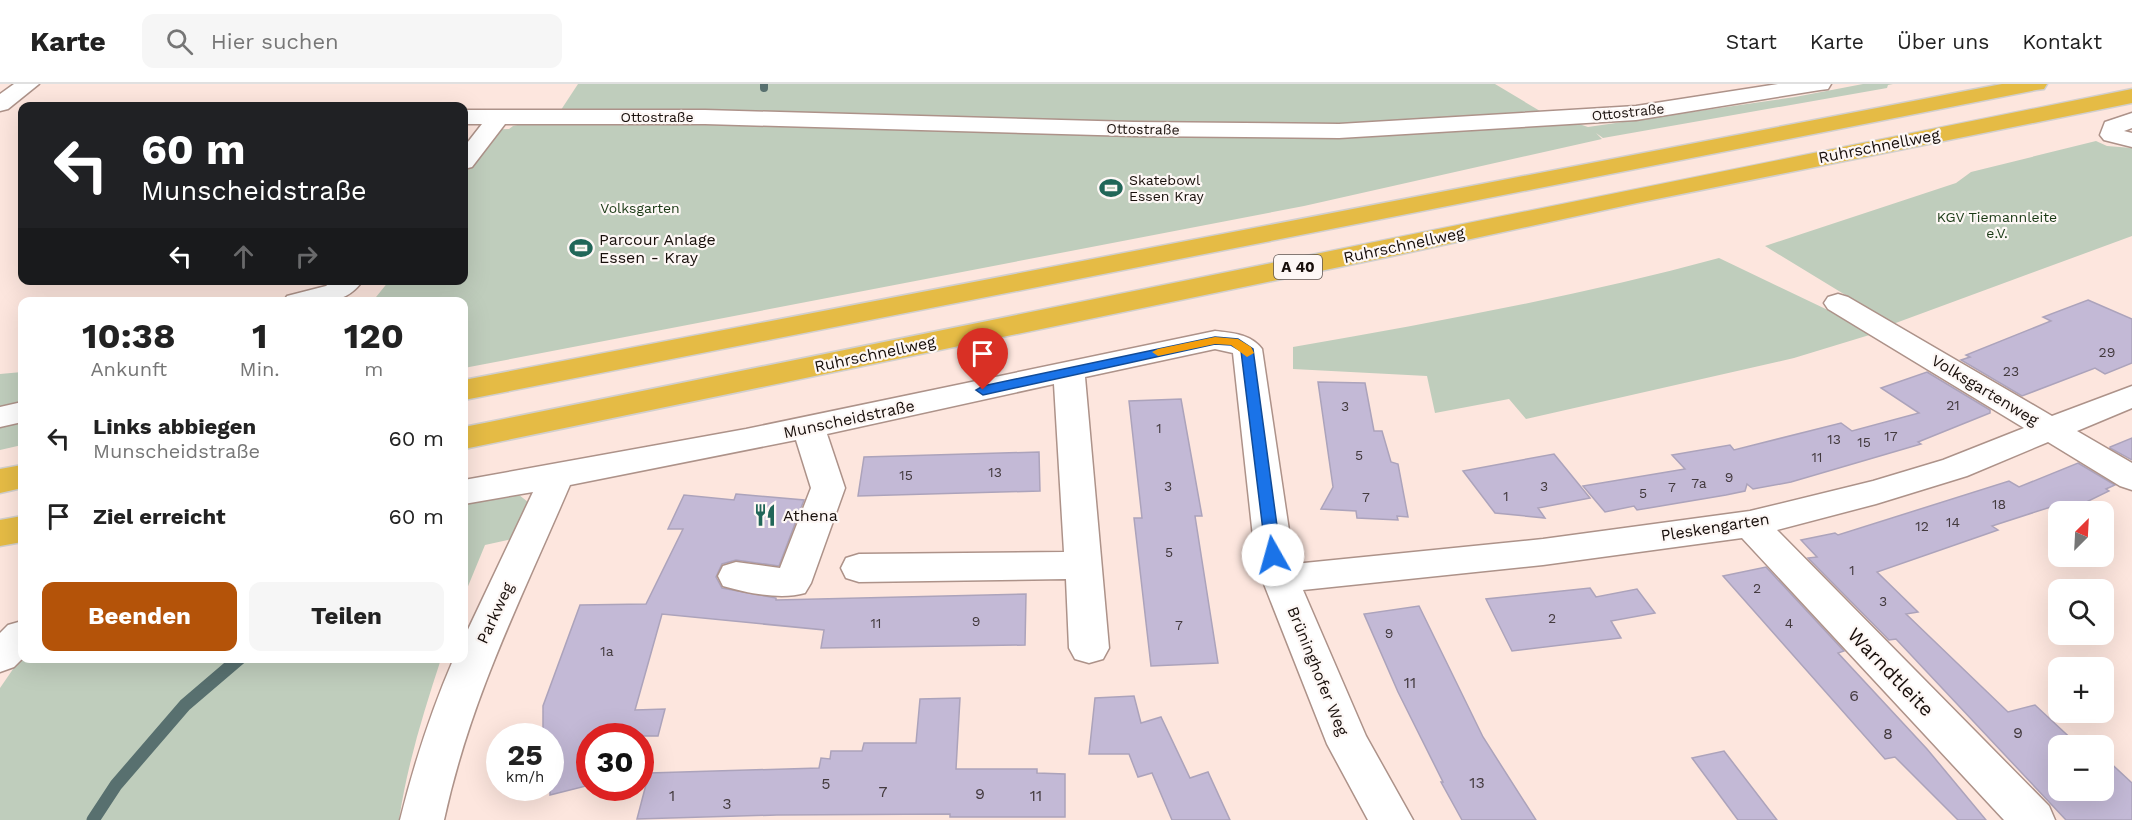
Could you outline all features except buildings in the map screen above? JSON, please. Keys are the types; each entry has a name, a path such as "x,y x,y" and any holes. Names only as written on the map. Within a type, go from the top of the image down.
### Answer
{"highway":[{"name":"Ruhrschnellweg","path":"468,389 2036,84"},
{"name":"Ruhrschnellweg","path":"468,437 1385,250 1648,193 2132,96"},
{"path":"0,481 18,478"},
{"path":"0,533 18,530"}],"street":[{"path":"4,115 28,84"},
{"name":"Ottostraße","path":"468,117 746,118 1134,129 1339,131 1636,113 1744,90 1820,84"},
{"path":"468,157 500,117"},
{"path":"2132,120 2113,128 2112,135 2132,140"},
{"path":"316,297 336,292 344,285"},
{"name":"Volksgartenweg","path":"1838,303 2132,478"},
{"name":"Munscheidstraße","path":"468,491 557,477 809,429 1215,340 1234,342"},
{"name":"Brüninghofer Weg","path":"1234,342 1247,349 1273,555 1280,579 1348,744 1391,820"},
{"path":"1069,371 1089,648"},
{"name":"Pleskengarten","path":"1280,579 1543,552 1750,524 1875,492 1955,468 2132,396"},
{"path":"0,417 18,413"},
{"path":"736,576 792,583 828,488 809,429"},
{"name":"Parkweg","path":"422,820 430,778 452,711 557,477"},
{"name":"Warndtleite","path":"1750,524 2033,820"},
{"path":"859,568 1083,565"},
{"path":"0,656 18,640"}],"green space":[{"name":"Volksgarten","path":"578,84 1495,84 1540,111 1588,127 1795,97 1863,84 1893,84 1888,85 1887,88 1603,138 1596,133 1602,139 1304,206 468,367 468,297 376,297 386,285 468,285 468,141 478,130 509,129 513,126 557,116"},
{"name":"KGV Tiemannleite e.V.","path":"2096,141 2107,146 2132,148 2132,236 1893,324 1765,246 1956,183 1971,172"},
{"path":"1719,258 1876,333 1794,358 1526,419 1509,399 1435,413 1427,376 1293,369 1293,347 1560,296"},
{"path":"18,372 18,446 0,450 0,374"},
{"path":"505,493 519,495 528,502 529,513 517,538 485,545 468,586 468,499"},
{"path":"18,662 440,663 411,759 399,820 0,820 0,688"}],"waterway":[{"path":"93,820 116,785 185,705 234,663"}],"slow traffic":[{"path":"1158,352 1215,340 1234,342 1247,349 1247,353"}],"place":[{"name":"Skatebowl Essen Kray","path":"1111,188"},
{"name":"Parcour Anlage Essen - Kray","path":"581,248"},
{"name":"Athena","path":"765,515"}],"route":[{"path":"983,390 1215,340 1234,342 1247,349 1273,555"}]}
